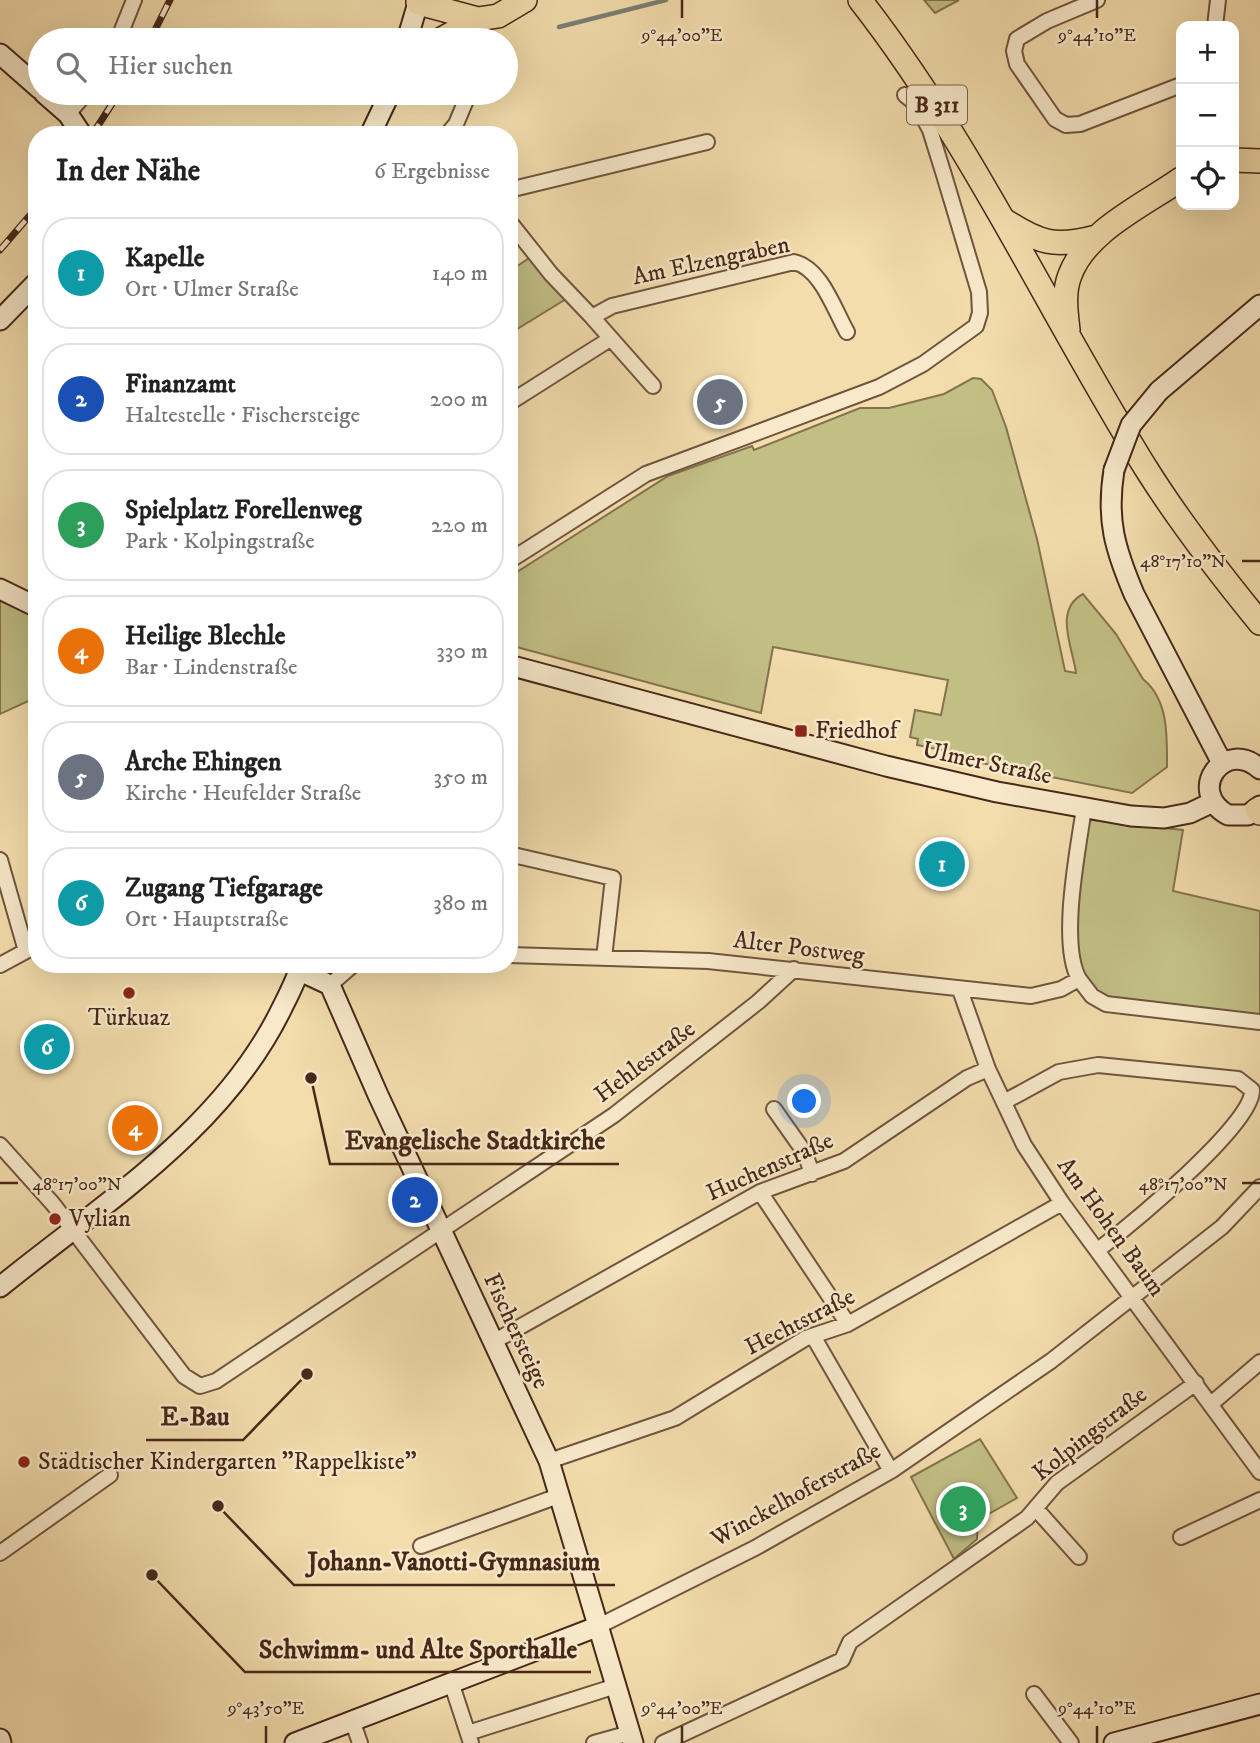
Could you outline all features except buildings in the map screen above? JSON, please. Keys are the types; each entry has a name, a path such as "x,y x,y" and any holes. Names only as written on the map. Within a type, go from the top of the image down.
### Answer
{"main road":[{"path":"462,28 478,19 498,16 525,0"},
{"name":"B 311","path":"860,0 907,60 948,122 1166,498 1219,573 1260,623"},
{"path":"418,1 478,19"},
{"path":"1239,160 1260,161"},
{"path":"1068,333 1065,302 1069,276 1080,255 1096,237 1176,183"},
{"path":"1002,218 1029,236 1052,244 1072,244 1096,237"}],"street":[{"path":"123,28 134,0"},
{"path":"1097,0 1047,21 1017,39 1014,51 1017,64 1055,119 1066,125 1080,124 1176,87"},
{"path":"1216,21 1218,0"},
{"path":"410,28 418,1"},
{"path":"0,54 28,79"},
{"path":"518,555 646,474 879,387 923,364 976,326 980,313 979,292 944,174 930,130 916,104 905,95"},
{"path":"58,105 76,126"},
{"path":"68,114 76,105"},
{"path":"374,126 384,105"},
{"path":"454,126 464,105"},
{"path":"518,188 707,142"},
{"path":"518,232 551,274 653,386"},
{"name":"Am Elzengraben","path":"592,317 612,306 794,262 805,264 814,272 847,332"},
{"path":"0,320 28,291"},
{"path":"1222,763 1134,594 1123,567 1109,517 1114,470 1131,425 1159,391 1260,305"},
{"path":"518,397 610,340"},
{"path":"0,589 28,603"},
{"name":"Ulmer Straße","path":"518,667 897,769 1084,808 1164,818 1197,811 1213,803"},
{"path":"1259,810 1238,817 1228,815 1213,803 1209,794 1211,777 1222,763 1242,759 1260,769"},
{"path":"1084,808 1070,923 1070,954 1079,979 1092,996 1106,1004 1260,1022"},
{"path":"518,857 613,878 604,958"},
{"path":"0,860 28,937"},
{"path":"0,965 28,950"},
{"name":"Alter Postweg","path":"518,956 708,961 1031,996 1061,989 1079,979"},
{"name":"Hehlestraße","path":"71,1229 184,1376 200,1386 216,1381 441,1228 614,1115 758,1002 794,969"},
{"path":"0,1287 180,1141 223,1098 262,1047 297,973"},
{"path":"310,973 330,985 344,973"},
{"name":"Fischersteige","path":"330,985 549,1461 632,1738"},
{"name":"Am Hohen Baum","path":"960,990 988,1069 1024,1144 1062,1203 1211,1404 1255,1456 1260,1472"},
{"path":"1004,1102 1059,1072 1098,1065 1238,1079 1252,1090 1252,1100 1231,1129 1161,1197 1098,1250"},
{"name":"Huchenstraße","path":"493,1342 760,1192 844,1161 967,1078 988,1069"},
{"path":"774,1109 806,1153 812,1174"},
{"path":"0,1145 26,1172 71,1229"},
{"name":"Winckelhoferstraße","path":"295,1743 599,1626 755,1548 891,1471 1029,1377 1133,1297 1222,1227 1260,1187"},
{"path":"760,1192 848,1324"},
{"name":"Hechtstraße","path":"549,1461 675,1418 813,1336 848,1324 1062,1203"},
{"path":"813,1336 891,1471"},
{"path":"1211,1404 1260,1362"},
{"name":"Kolpingstraße","path":"663,1743 842,1660 850,1642 1037,1510 1043,1496 1057,1483 1196,1383"},
{"path":"0,1553 110,1475"},
{"path":"421,1546 561,1495"},
{"path":"1181,1537 1260,1500"},
{"path":"1037,1510 1079,1557"},
{"path":"451,1682 470,1738 617,1686"},
{"path":"1034,1694 1071,1743"},
{"path":"1114,1743 1260,1704"},
{"path":"352,1720 360,1743"},
{"path":"594,1743 632,1738"}],"shaded area":[{"path":"924,0 959,0 935,13"},
{"path":"529,258 566,299 518,328 518,266"},
{"path":"973,378 981,379 992,390 1006,427 1037,539 1065,671 1076,673 1067,619 1074,601 1083,594 1116,634 1143,679 1158,697 1165,720 1167,767 1132,793 946,756 946,751 917,745 918,739 910,737 915,710 941,715 948,680 773,647 761,713 518,647 518,571 668,476 752,446 754,450 860,408 889,408 944,394"},
{"path":"0,589 28,603 28,701 0,714"},
{"path":"1082,819 1183,830 1173,891 1260,911 1260,1022 1092,996 1081,977 1071,934 1073,887"},
{"path":"980,1439 1017,1498 978,1520 977,1539 954,1559 911,1477"}],"waterway":[{"path":"559,27 666,0"}],"railway":[{"path":"156,28 170,0"},
{"path":"98,126 111,105"},
{"path":"0,250 28,217"}],"place":[{"name":"Arche Ehingen","path":"720,402"},
{"name":"Friedhof","path":"801,731"},
{"name":"Kapelle","path":"942,864"},
{"name":"Türkuaz","path":"129,993"},
{"name":"Zugang Tiefgarage","path":"47,1047"},
{"name":"Evangelische Stadtkirche","path":"311,1078"},
{"name":"Heilige Blechle","path":"135,1128"},
{"name":"Finanzamt","path":"415,1200"},
{"name":"Vylian","path":"55,1219"},
{"name":"E-Bau","path":"307,1374"},
{"name":"Städtischer Kindergarten \"Rappelkiste\"","path":"24,1462"},
{"name":"Johann-Vanotti-Gymnasium","path":"218,1506"},
{"name":"Spielplatz Forellenweg","path":"963,1509"},
{"name":"Schwimm- und Alte Sporthalle","path":"152,1575"}]}
